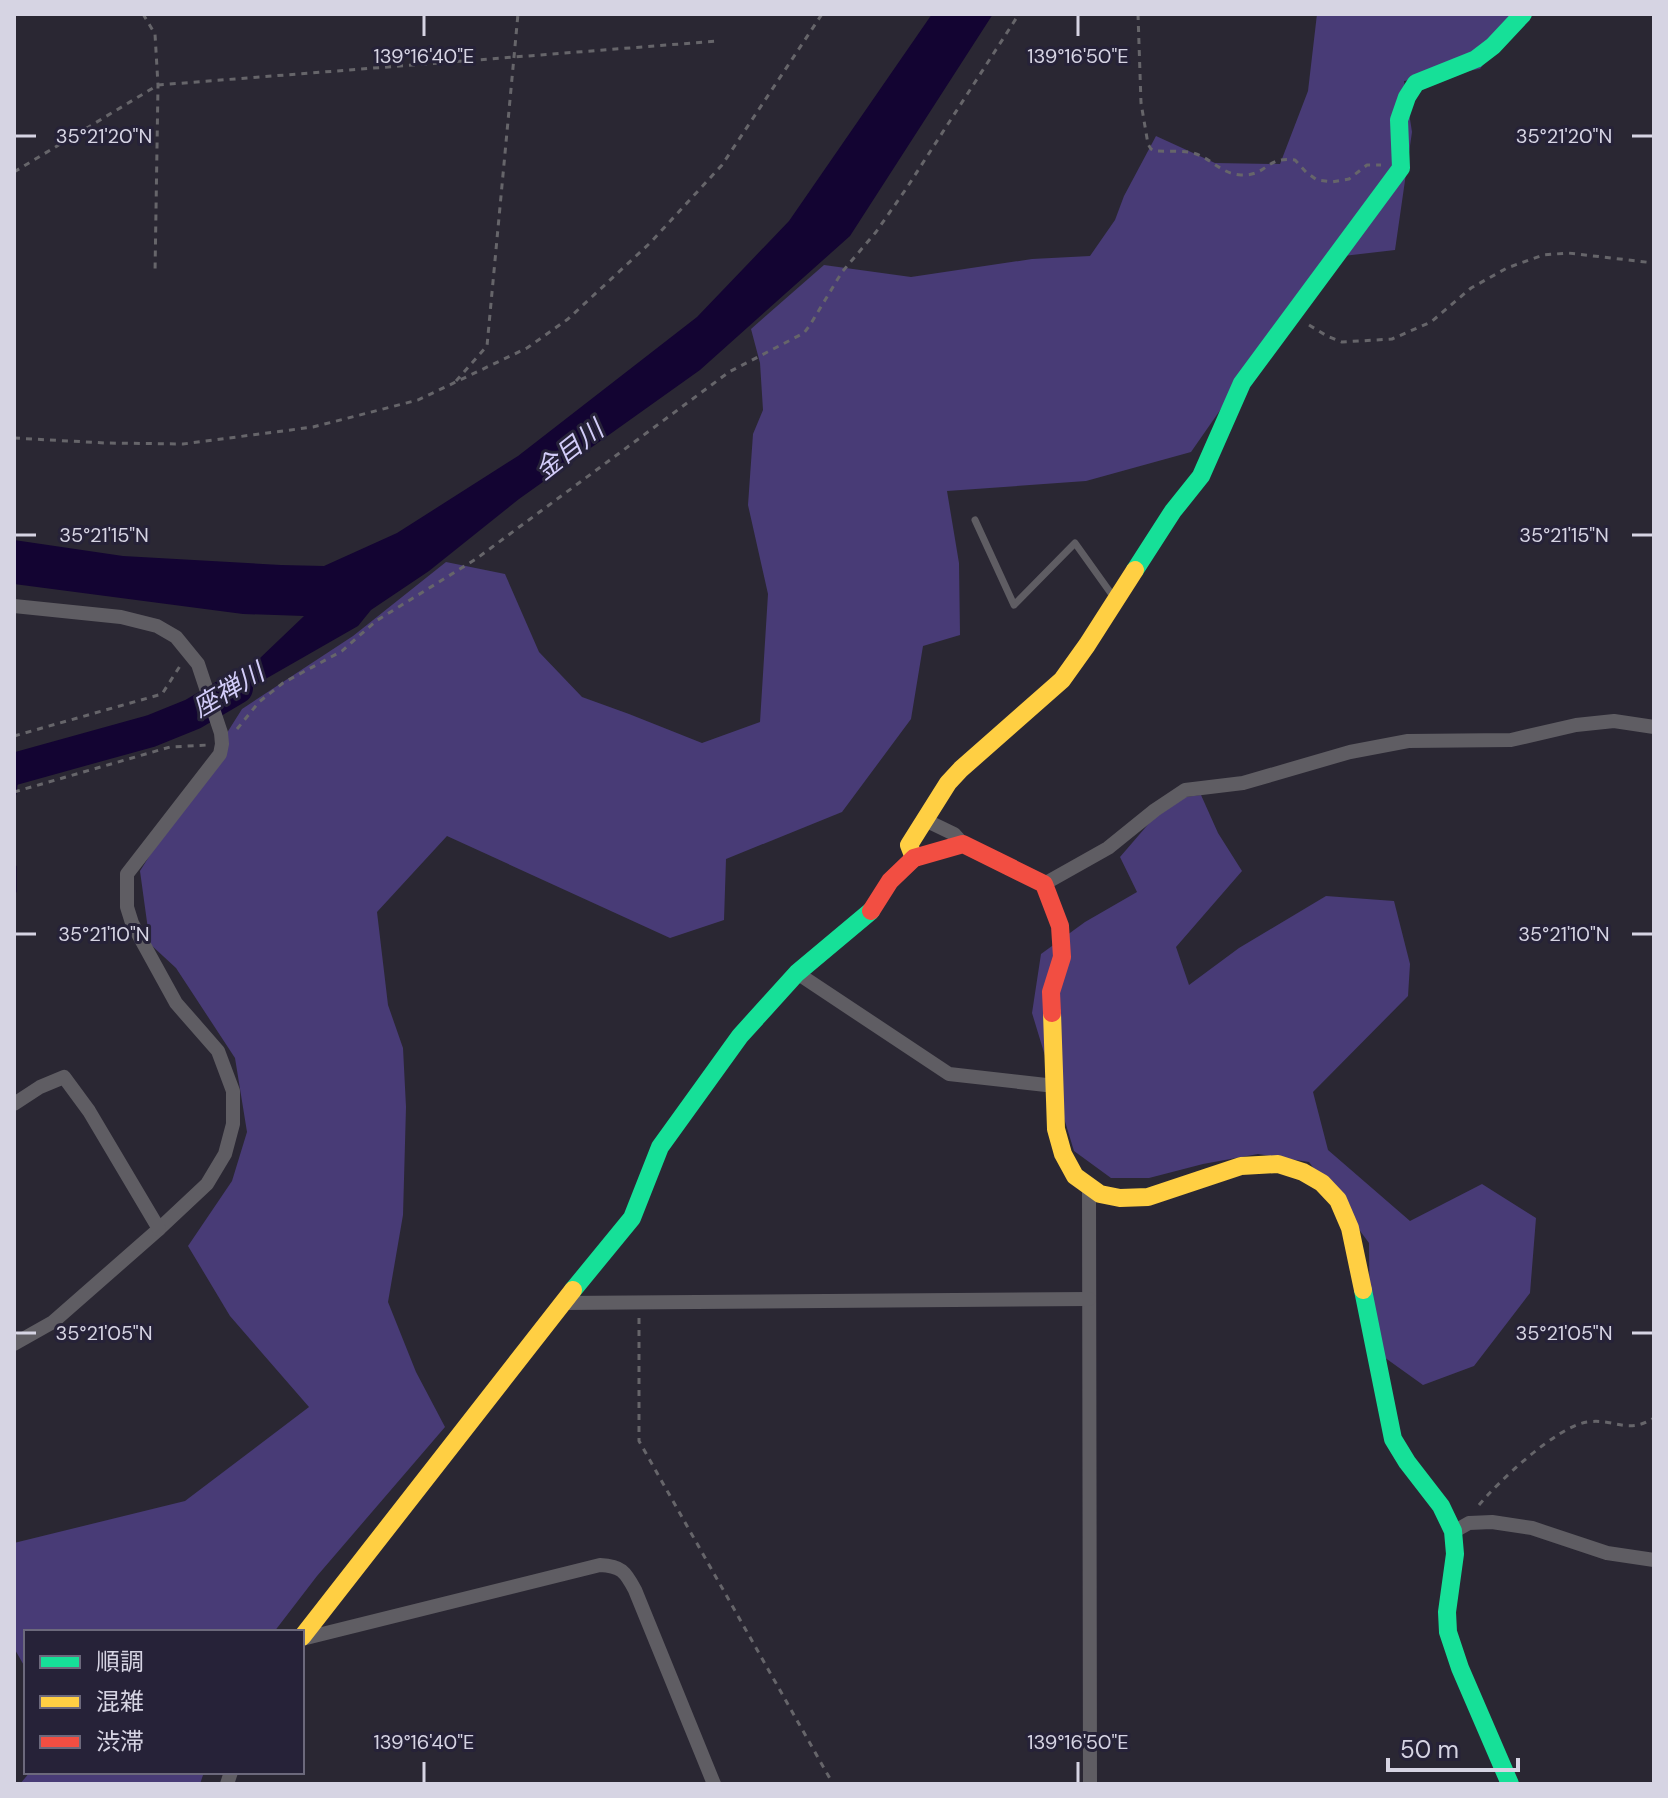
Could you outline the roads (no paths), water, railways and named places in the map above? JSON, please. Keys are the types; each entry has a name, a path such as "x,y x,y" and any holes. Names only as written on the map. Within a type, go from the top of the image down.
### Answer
{"street":[{"path":"914,858 909,845 948,783 1062,680 1087,645 1173,511 1201,476 1242,383 1401,168 1399,120 1416,83 1476,59 1523,14"},
{"path":"14,606 121,617 157,626 176,637 194,658 222,738 220,754 127,874 127,907 132,923 176,1003 218,1051 233,1091 233,1124 225,1154 207,1184 53,1322 14,1344"},
{"path":"1044,884 1108,848 1185,790 1243,783 1350,752 1408,741 1511,740 1576,725 1614,721 1654,727"},
{"path":"925,820 954,834 963,844 1044,884 1060,926 1062,957 1051,992 1056,1129 1063,1154 1075,1176 1100,1194 1120,1198 1148,1197 1241,1166 1278,1164 1303,1172 1322,1183 1338,1200 1350,1228 1393,1439 1402,1457 1461,1527"},
{"path":"304,1635 562,1303 632,1218 660,1147 740,1036 797,973 870,913 890,881 914,858 963,844"},
{"path":"797,973 949,1074 1055,1086"},
{"path":"14,1104 40,1087 64,1077 89,1111 159,1229"},
{"path":"1089,1186 1090,1784"},
{"path":"562,1303 1089,1299"},
{"path":"1461,1527 1492,1522 1532,1528 1607,1553 1654,1560"},
{"path":"1461,1527 1448,1597 1447,1622 1453,1652 1510,1784"},
{"path":"304,1638 600,1565 616,1566 627,1576 635,1590 714,1784"}],"lane":[{"path":"975,520 1014,605 1075,543 1115,600"}],"water":[{"name":"金目川","path":"932,14 993,14 850,236 700,370 519,499 429,571 371,610 358,626 255,685 145,732 259,659 304,616 243,614 14,584 14,540 123,556 324,566 397,533 518,456 697,317 789,221"}],"waterway":[{"name":"座禅川","path":"14,769 151,731 193,714 237,688"},
{"path":"14,794 17,768"},
{"path":"14,867 14,891"}]}
